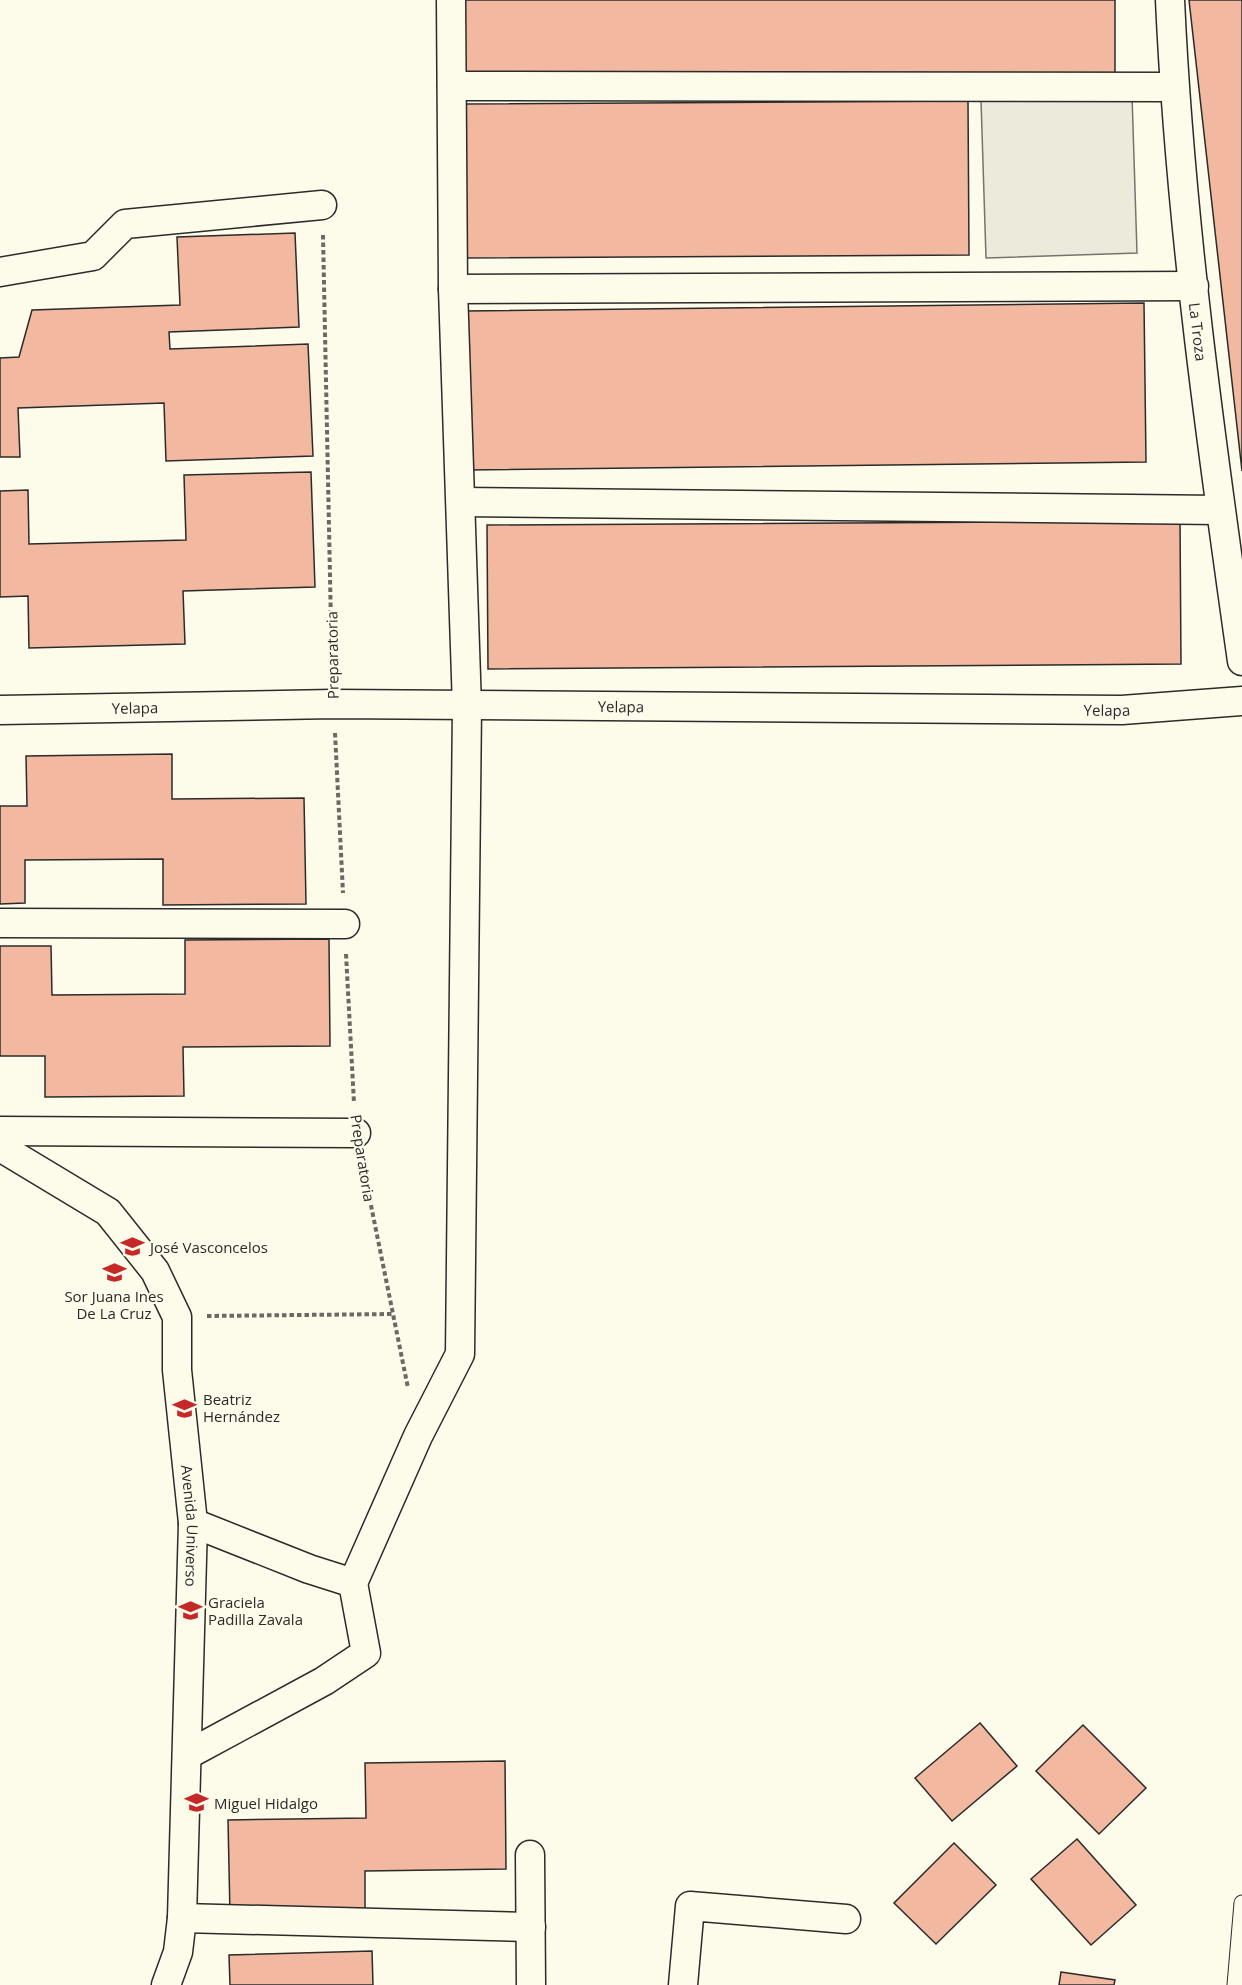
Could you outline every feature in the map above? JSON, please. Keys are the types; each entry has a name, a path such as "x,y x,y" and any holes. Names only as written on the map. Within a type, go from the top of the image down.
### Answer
{"street":[{"path":"187,1755 324,1681 366,1653 353,1583 418,1436 460,1354 467,707 453,289 451,0"},
{"name":"La Troza","path":"1170,0 1173,87 1194,286 1220,510 1242,661"},
{"path":"452,86 1173,87"},
{"path":"0,272 93,256 125,224 322,205"},
{"path":"453,289 1194,286"},
{"path":"461,502 1220,510"},
{"name":"Yelapa","path":"0,710 333,704 467,707 1122,710 1242,701"},
{"path":"0,923 345,924"},
{"path":"0,1131 356,1133"},
{"name":"Avenida Universo","path":"0,1147 108,1212 155,1271 177,1317 177,1370 193,1523 182,1918 178,1952 166,1985"},
{"path":"193,1523 309,1569 353,1583"},
{"path":"530,1855 531,1985"},
{"path":"683,1985 690,1906 846,1919"},
{"path":"182,1918 531,1928"}],"lane":[{"path":"1235,1985 1242,1904"}],"path":[{"name":"Preparatoria","path":"322,205 333,704 356,1133 418,1436"},
{"path":"177,1317 393,1314"}],"shaded area":[{"path":"1132,95 1137,253 986,258 981,100"}],"building":[{"path":"464,0 1115,0 1115,76 463,72"},
{"path":"1189,0 1242,0 1242,471"},
{"path":"968,101 969,255 458,258 457,104"},
{"path":"295,233 299,327 169,332 170,349 308,344 313,456 166,461 164,403 18,408 20,457 0,457 0,358 19,357 32,310 180,305 177,237"},
{"path":"1144,303 1146,462 466,470 464,311"},
{"path":"311,472 315,587 183,591 185,644 29,648 28,596 0,597 0,491 28,490 29,544 186,540 184,475"},
{"path":"1180,521 1181,664 488,669 487,525"},
{"path":"172,754 172,799 304,798 306,904 163,905 163,859 25,860 25,903 0,904 0,806 27,806 26,756"},
{"path":"329,939 330,1046 183,1047 184,1096 45,1097 45,1056 0,1056 0,946 51,946 52,995 185,994 185,940"},
{"path":"980,1723 1017,1766 952,1821 915,1778"},
{"path":"1083,1725 1146,1788 1099,1834 1036,1771"},
{"path":"505,1761 506,1869 365,1871 365,1913 230,1915 228,1820 366,1818 365,1763"},
{"path":"1077,1839 1136,1905 1091,1945 1031,1879"},
{"path":"954,1843 996,1885 936,1944 894,1903"},
{"path":"372,1951 373,1985 230,1985 229,1955"},
{"path":"1061,1972 1115,1980 1114,1985 1059,1985"}],"place":[{"name":"José Vasconcelos","path":"132,1247"},
{"name":"Sor Juana Ines De La Cruz","path":"114,1272"},
{"name":"Beatriz Hernández","path":"185,1408"},
{"name":"Graciela Padilla Zavala","path":"190,1611"},
{"name":"Miguel Hidalgo","path":"196,1803"}]}
